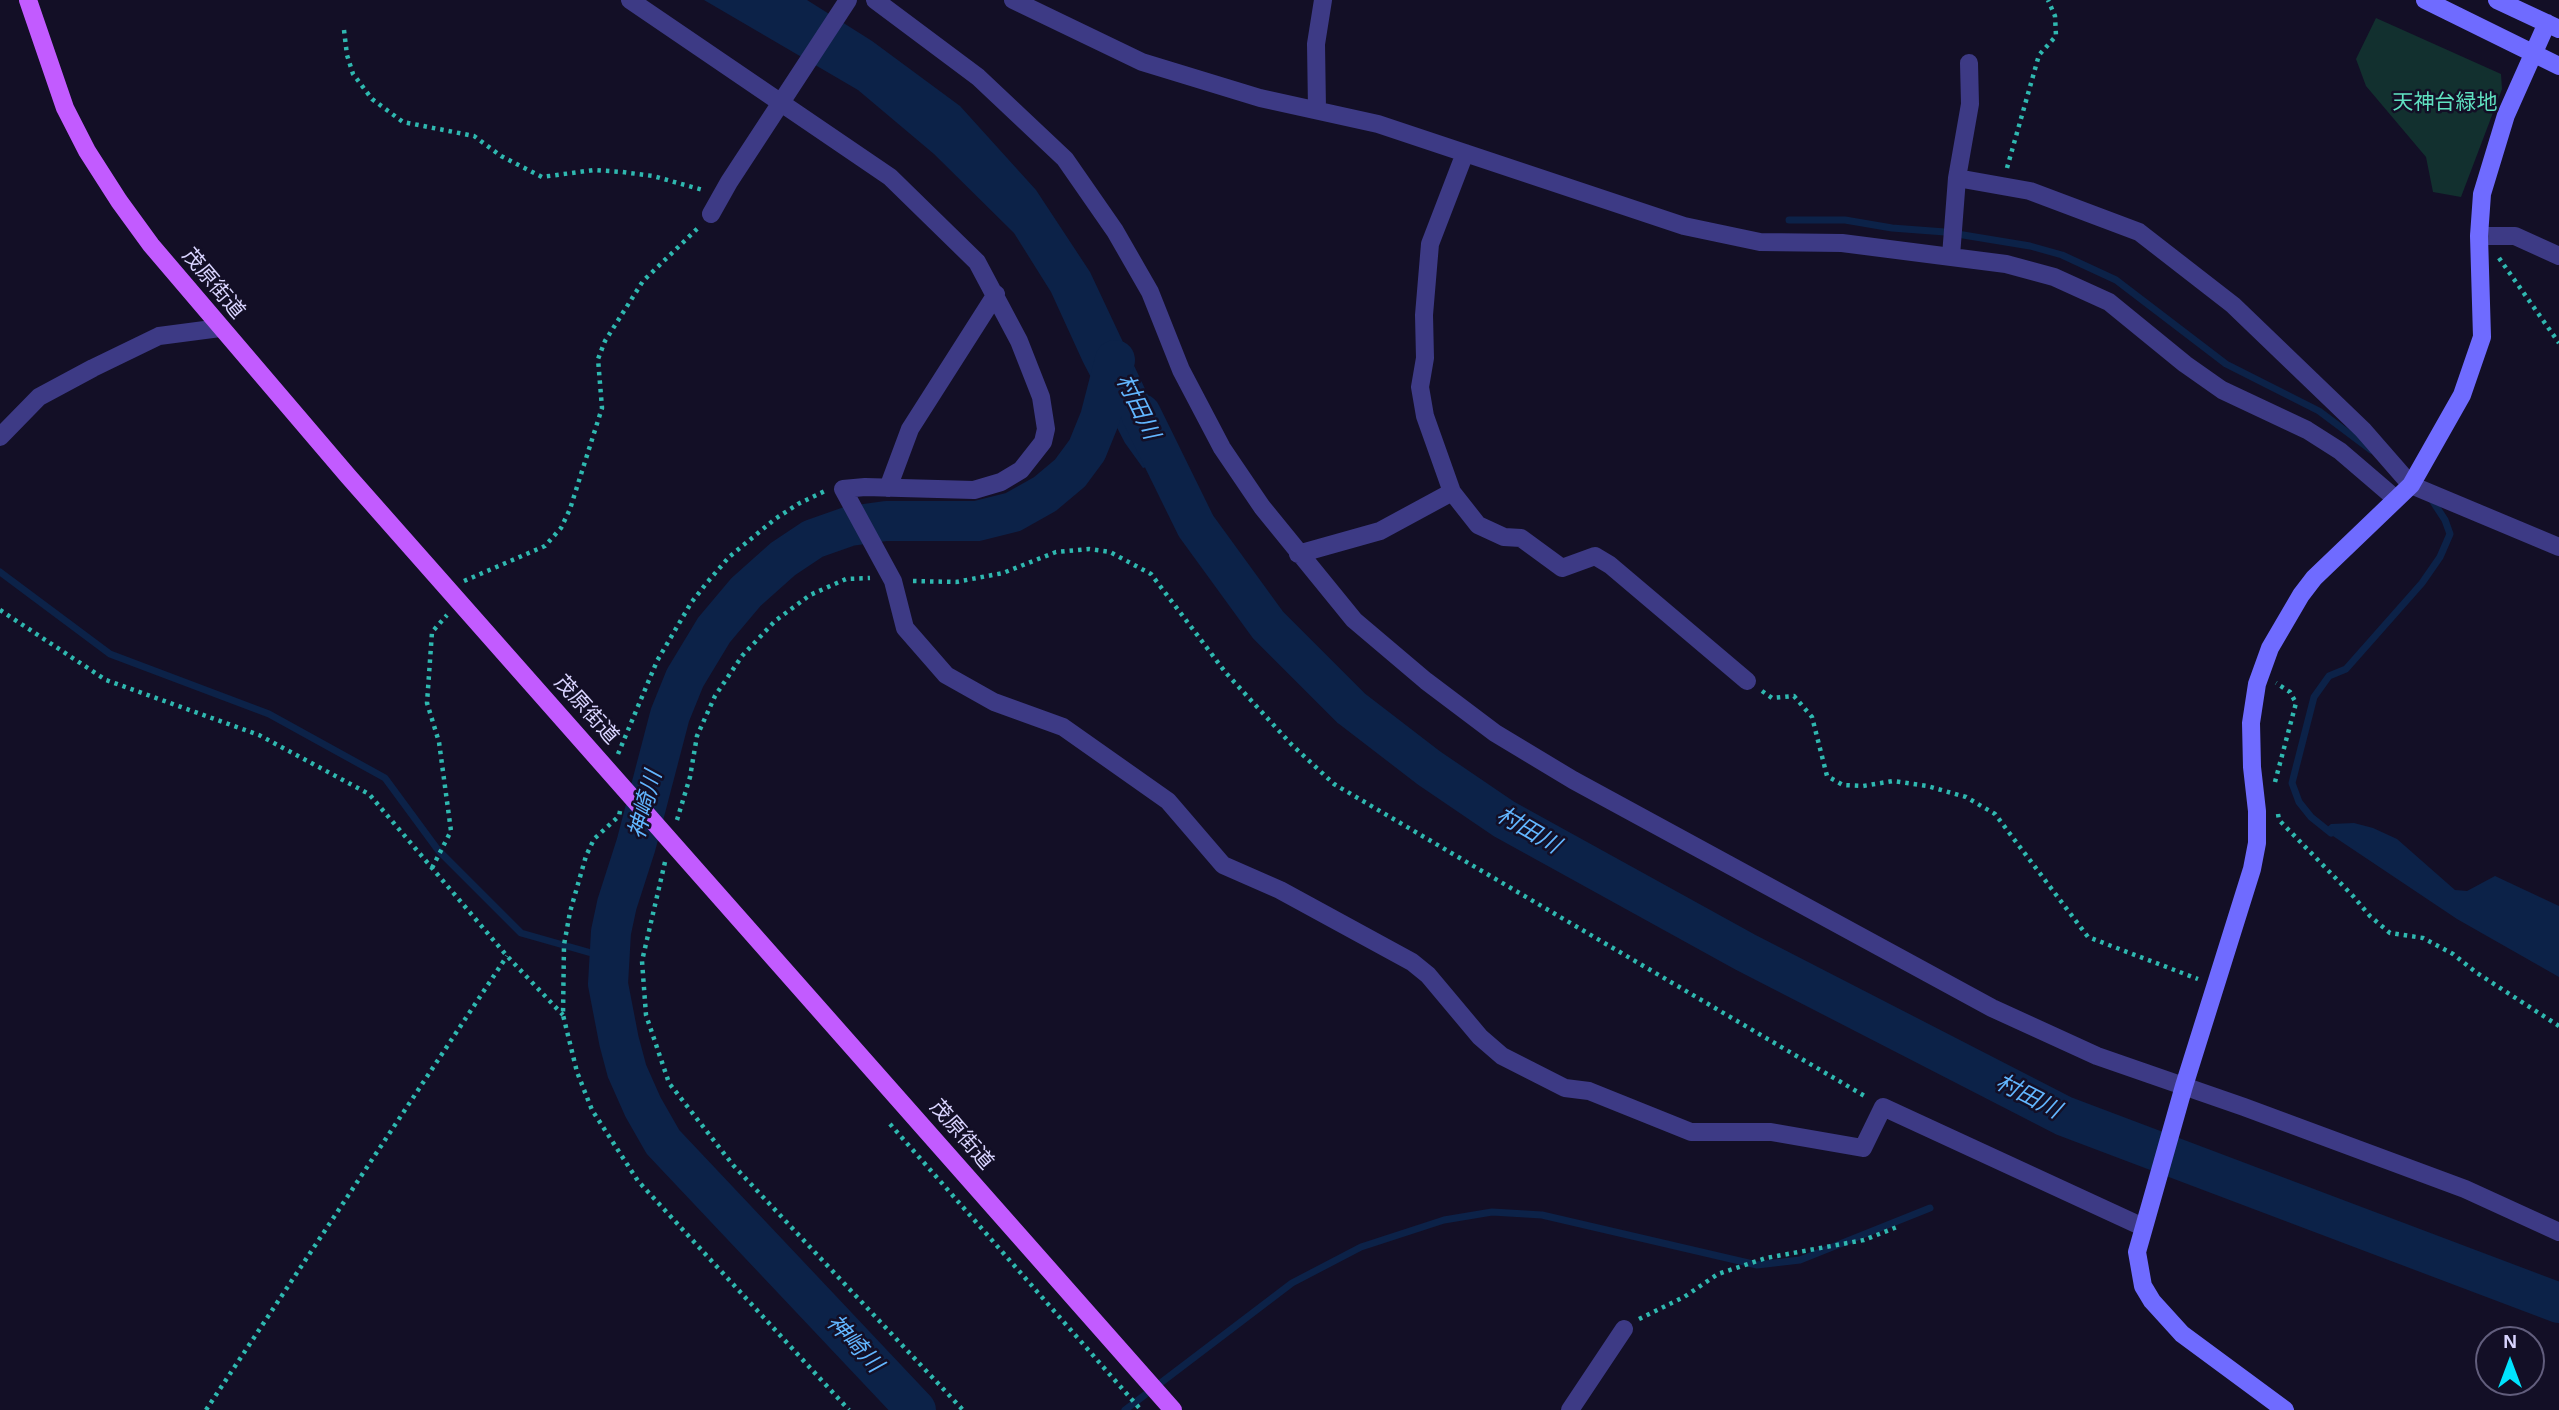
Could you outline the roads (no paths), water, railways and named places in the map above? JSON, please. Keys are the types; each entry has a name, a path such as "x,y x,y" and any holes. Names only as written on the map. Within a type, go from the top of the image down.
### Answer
{"main road":[{"name":"茂原街道","path":"28,0 65,108 87,151 151,245 220,328 453,594 1173,1410"}],"street":[{"path":"630,0 890,177 977,262 1019,341 1041,397 1046,429 1043,442 1021,470 1001,482 974,490 865,487 843,489 893,581 905,628 946,675 994,702 1063,726 1168,801 1223,865 1280,890 1412,962 1429,975 1480,1037 1502,1056 1565,1088 1589,1091 1691,1132 1771,1132 1863,1148 1883,1107 2143,1227"},
{"path":"711,214 848,0"},
{"path":"875,0 978,78 1065,159 1115,231 1150,292 1181,370 1222,448 1262,507 1354,620 1426,681 1495,733 1562,773 1993,1008 2097,1056 2465,1189 2559,1232"},
{"path":"1013,0 1142,62 1260,98 1378,124 1684,226 1760,242 1842,243 1951,256 2006,264 2054,277 2109,302 2185,364 2222,390 2318,437 2340,451 2396,499"},
{"path":"1317,109 1316,44 1323,0"},
{"path":"2425,0 2559,66"},
{"path":"2285,1410 2182,1334 2152,1301 2143,1286 2137,1252 2258,843 2251,723 2261,673 2270,648 2314,578 2412,485 2462,395 2482,337 2479,236 2482,194 2506,115 2534,54 2553,26 2497,0"},
{"path":"1951,256 1957,178 1970,104 1969,63"},
{"path":"1465,153 1430,244 1423,315 1425,358 1420,387 1425,416 1452,492 1478,525 1504,537 1521,538 1562,568 1595,556 1610,565 1747,681"},
{"path":"1957,178 2030,191 2139,232 2233,304 2363,430 2412,485 2559,547"},
{"path":"2479,236 2515,236 2559,256"},
{"path":"888,488 910,429 996,294"},
{"path":"0,437 39,397 93,368 159,336 220,328"},
{"path":"1298,554 1380,531 1452,492"},
{"path":"1570,1410 1624,1329"}],"water":[{"path":"704,0 807,0 872,41 960,106 1036,190 1090,272 1178,459 1143,468 1125,443 1051,292 1014,233 934,154 858,90"},
{"path":"2354,823 2397,839 2455,890 2467,891 2495,876 2559,906 2559,977 2457,919 2324,830 2331,824"}],"waterway":[{"path":"1789,220 1845,220 1892,228 1945,232 2030,246 2062,255 2116,280 2226,364 2319,411 2371,450"},
{"name":"神崎川","path":"916,1410 663,1142 627,1071 619,1041 608,984 611,932 670,715 685,678 714,630 746,592 783,559 813,539 850,526 886,521 977,521 1013,512 1045,494 1070,473 1087,450 1100,418 1115,360"},
{"name":"村田川","path":"1141,414 1196,526 1268,625 1351,708 1429,768 1504,819 1745,952 2064,1116 2559,1303"},
{"path":"2331,833 2311,817 2299,802 2292,783 2314,697 2329,676 2346,669 2422,583 2440,557 2450,534 2445,520 2430,497"},
{"path":"0,572 110,654 269,714 385,778 438,850 521,933 609,958"},
{"path":"1125,1410 1292,1283 1361,1247 1444,1220 1492,1212 1542,1215 1757,1265 1800,1260 1930,1208"}],"park label":[{"name":"天神台緑地","path":"2445,103"}]}
